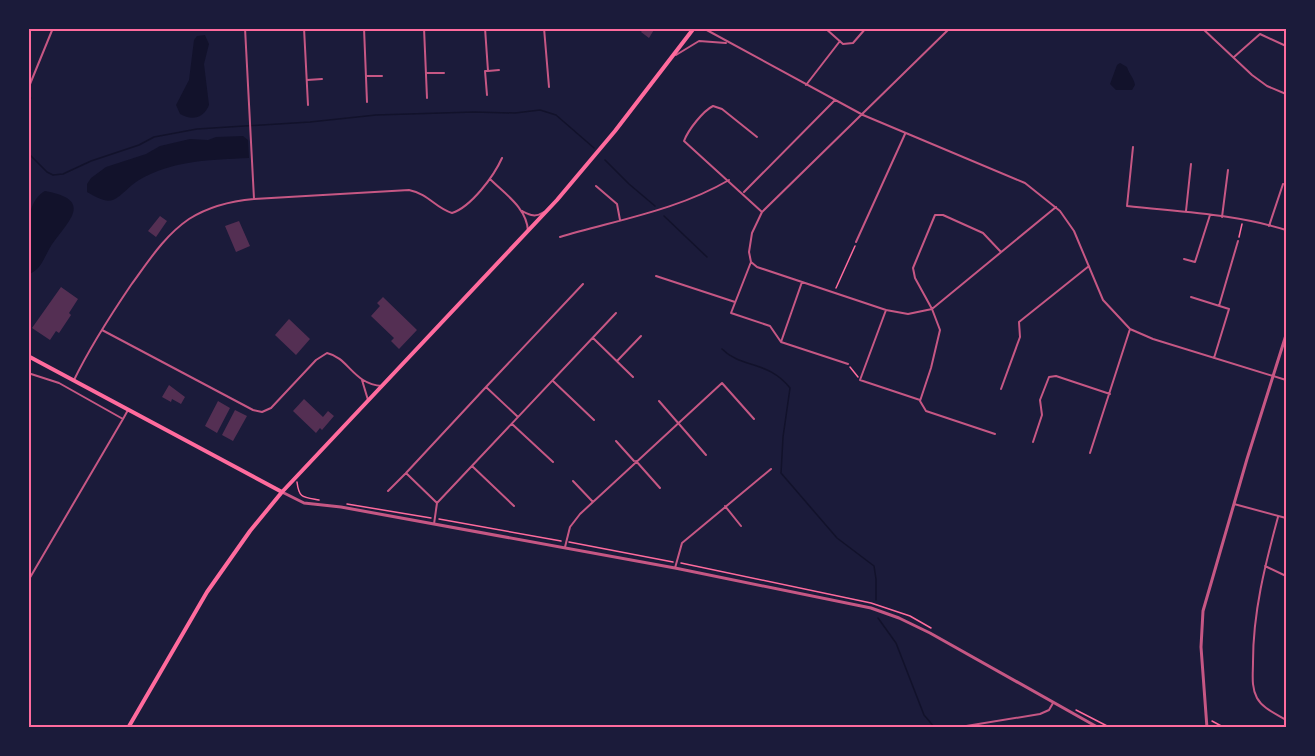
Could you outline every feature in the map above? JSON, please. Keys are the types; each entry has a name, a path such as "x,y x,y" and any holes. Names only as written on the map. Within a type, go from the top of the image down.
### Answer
{"main road":[{"path":"128,728 207,592 250,531 282,492 528,231 587,165 694,28"},
{"path":"28,356 282,492"}],"street":[{"path":"28,90 53,28"},
{"path":"245,28 254,198"},
{"path":"304,28 308,105"},
{"path":"364,28 368,102"},
{"path":"424,28 427,98"},
{"path":"485,28 488,71"},
{"path":"544,28 549,87"},
{"path":"703,28 863,115 1025,183 1056,207 1074,231 1103,300 1130,329 1153,339 1287,380"},
{"path":"825,28 843,44 854,43 866,28"},
{"path":"848,364 781,342 770,326 731,313 751,262 749,252 752,233 762,212 950,28"},
{"path":"1202,28 1252,75 1267,86 1287,94"},
{"path":"1234,57 1260,34 1287,46"},
{"path":"672,57 699,41 729,44"},
{"path":"806,85 840,41"},
{"path":"487,95 485,71 499,70"},
{"path":"426,73 444,73"},
{"path":"366,76 382,76"},
{"path":"307,80 322,79"},
{"path":"743,193 835,100"},
{"path":"757,136 722,109 713,106 708,108 687,135 685,143 729,180 762,212"},
{"path":"856,242 905,134"},
{"path":"1133,147 1127,206 1210,215 1287,230"},
{"path":"74,380 102,330 151,256 171,233 207,209 254,198 409,190 429,197 444,211 452,213 465,207 490,179 502,158"},
{"path":"1186,212 1191,164"},
{"path":"1222,217 1228,170"},
{"path":"490,179 522,211 528,222 528,231"},
{"path":"560,237 655,212 713,190 729,180"},
{"path":"1269,226 1283,184"},
{"path":"596,186 618,204 620,220"},
{"path":"751,262 757,267 886,310 908,314 932,309 1056,207"},
{"path":"522,211 538,216 547,210"},
{"path":"920,401 940,330 932,309 915,278 913,267 935,215 943,215 983,233 1001,252"},
{"path":"1184,259 1195,262 1210,215"},
{"path":"1219,306 1238,241"},
{"path":"1001,389 1020,337 1019,321 1089,266"},
{"path":"656,276 735,302"},
{"path":"781,342 802,282"},
{"path":"388,491 584,284"},
{"path":"1191,297 1229,309 1214,358"},
{"path":"886,310 860,380 920,401 926,411 995,434"},
{"path":"434,524 437,503 616,313"},
{"path":"1090,453 1130,329"},
{"path":"102,330 252,410 262,412 271,408 316,360 327,353 334,355 362,380 371,385 382,386"},
{"path":"1207,728 1201,647 1203,611 1287,335"},
{"path":"617,361 641,336"},
{"path":"593,338 633,377"},
{"path":"28,373 58,383 123,418"},
{"path":"1033,442 1042,416 1040,400 1046,380 1050,375 1110,394"},
{"path":"362,380 368,400"},
{"path":"553,381 594,420"},
{"path":"565,547 574,520 722,383 754,419"},
{"path":"486,387 518,418"},
{"path":"659,401 706,455"},
{"path":"28,581 128,410"},
{"path":"512,424 553,462"},
{"path":"616,441 660,488"},
{"path":"472,466 514,506"},
{"path":"675,568 682,543 771,469"},
{"path":"406,473 437,503"},
{"path":"573,481 593,502"},
{"path":"282,492 304,503 341,507 565,547 859,605 899,618 930,633 1099,728"},
{"path":"1234,504 1287,518"},
{"path":"725,506 741,526"},
{"path":"1278,517 1257,600 1253,641 1253,687 1258,700 1265,707 1287,720"},
{"path":"1265,566 1287,576"},
{"path":"954,728 1040,714 1049,710 1053,703"}],"path":[{"path":"1238,241 1243,220"},
{"path":"834,292 856,242"},
{"path":"848,364 860,380"},
{"path":"294,479 298,483 297,491 301,496 327,501"},
{"path":"347,504 676,562 871,603 910,616 937,632"},
{"path":"1074,709 1111,728"},
{"path":"1205,720 1215,722 1225,728"}],"shaded area":[{"path":"205,35 209,44 204,64 209,105 204,113 193,118 180,114 176,105 189,80 194,40 197,36"},
{"path":"1120,63 1127,67 1134,80 1135,85 1132,90 1116,90 1110,84 1117,65"},
{"path":"243,136 248,140 249,158 192,162 165,168 139,180 120,196 110,201 87,192 87,184 91,178 106,167 146,154 160,146 190,139 208,140 216,137"},
{"path":"45,191 69,200 73,206 73,213 40,266 29,274 27,241 29,217 37,197"}],"building":[{"path":"644,28 655,28 649,38 641,32"},
{"path":"160,216 167,221 156,237 148,231"},
{"path":"239,221 250,246 236,252 225,226"},
{"path":"61,287 78,299 59,333 56,331 50,340 32,328"},
{"path":"383,297 417,330 399,349 391,341 394,338 371,316 380,306 377,303"},
{"path":"289,319 310,339 296,355 275,335"},
{"path":"169,385 185,397 181,404 162,397"},
{"path":"304,399 323,417 328,411 334,416 322,430 320,428 316,433 293,411"},
{"path":"218,401 230,408 217,433 205,426"},
{"path":"235,410 247,416 233,441 222,435"}],"waterway":[{"path":"28,68 31,71"},
{"path":"28,101 31,98"},
{"path":"28,153 53,175 63,174 154,137 197,129 310,122 376,115 515,113 540,110 556,115 594,148"},
{"path":"605,160 655,206"},
{"path":"664,216 707,257"},
{"path":"722,349 738,360 773,373 790,388 783,437 781,473 837,538 874,566 876,600"},
{"path":"878,618 896,643 924,715 935,728"}]}
